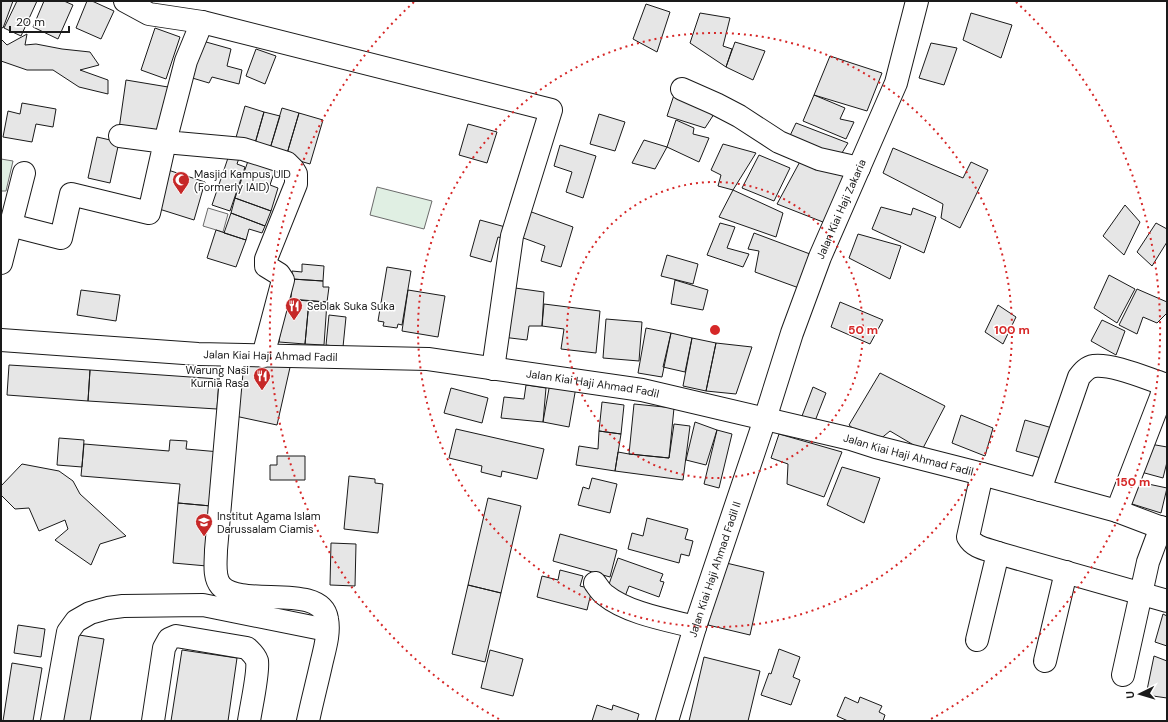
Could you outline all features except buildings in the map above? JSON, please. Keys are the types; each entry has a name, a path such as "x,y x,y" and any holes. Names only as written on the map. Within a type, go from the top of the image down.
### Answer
{"street":[{"path":"125,1 149,14 202,22 551,110 512,236 493,369"},
{"name":"Jalan Kiai Haji Zakaria","path":"765,419 792,333 820,257 896,82 917,1"},
{"path":"10,226 61,238 71,194 149,213 165,142 186,61 202,22"},
{"path":"682,89 716,104 738,116 779,142 819,159 859,168"},
{"path":"120,136 165,142 243,149 287,163 293,168 296,174 296,184 266,259 266,266 279,274 283,280 263,356"},
{"path":"1,263 24,173"},
{"name":"Jalan Kiai Haji Ahmad Fadil","path":"1,340 232,355 428,359 638,389 851,439 1117,511 1164,528"},
{"path":"232,355 216,550 217,578 221,586 233,594 305,600 318,604 324,609 328,620 326,644 308,721"},
{"path":"1040,490 1079,377 1084,371 1093,366 1111,367 1166,379 1161,397 1117,511"},
{"name":"Jalan Kiai Haji Ahmad Fadil II","path":"667,721 695,627 765,419"},
{"path":"982,474 968,537 971,543 975,546 1167,601"},
{"path":"1123,675 1148,562 1164,528"},
{"path":"977,640 998,553"},
{"path":"1045,661 1066,572"},
{"path":"595,583 605,595 625,607 637,612 695,627"},
{"path":"52,721 68,632 76,621 90,613 123,606 203,605 327,630"},
{"path":"154,721 164,648 169,639 176,636 247,648 253,653 257,660 257,671 249,721"}],"green space":[{"path":"1,159 13,161 6,191 1,191"},
{"path":"377,187 432,201 424,229 370,215"}],"shaded area":[{"path":"208,208 228,214 223,232 203,226"}],"place":[{"name":"Masjid Kampus UID (Formerly IAID)","path":"181,195"},
{"name":"Seblak Suka Suka","path":"294,321"},
{"name":"Warung Nasi Kurnia Rasa","path":"262,391"},
{"name":"Institut Agama Islam Darussalam Ciamis","path":"204,537"}]}
